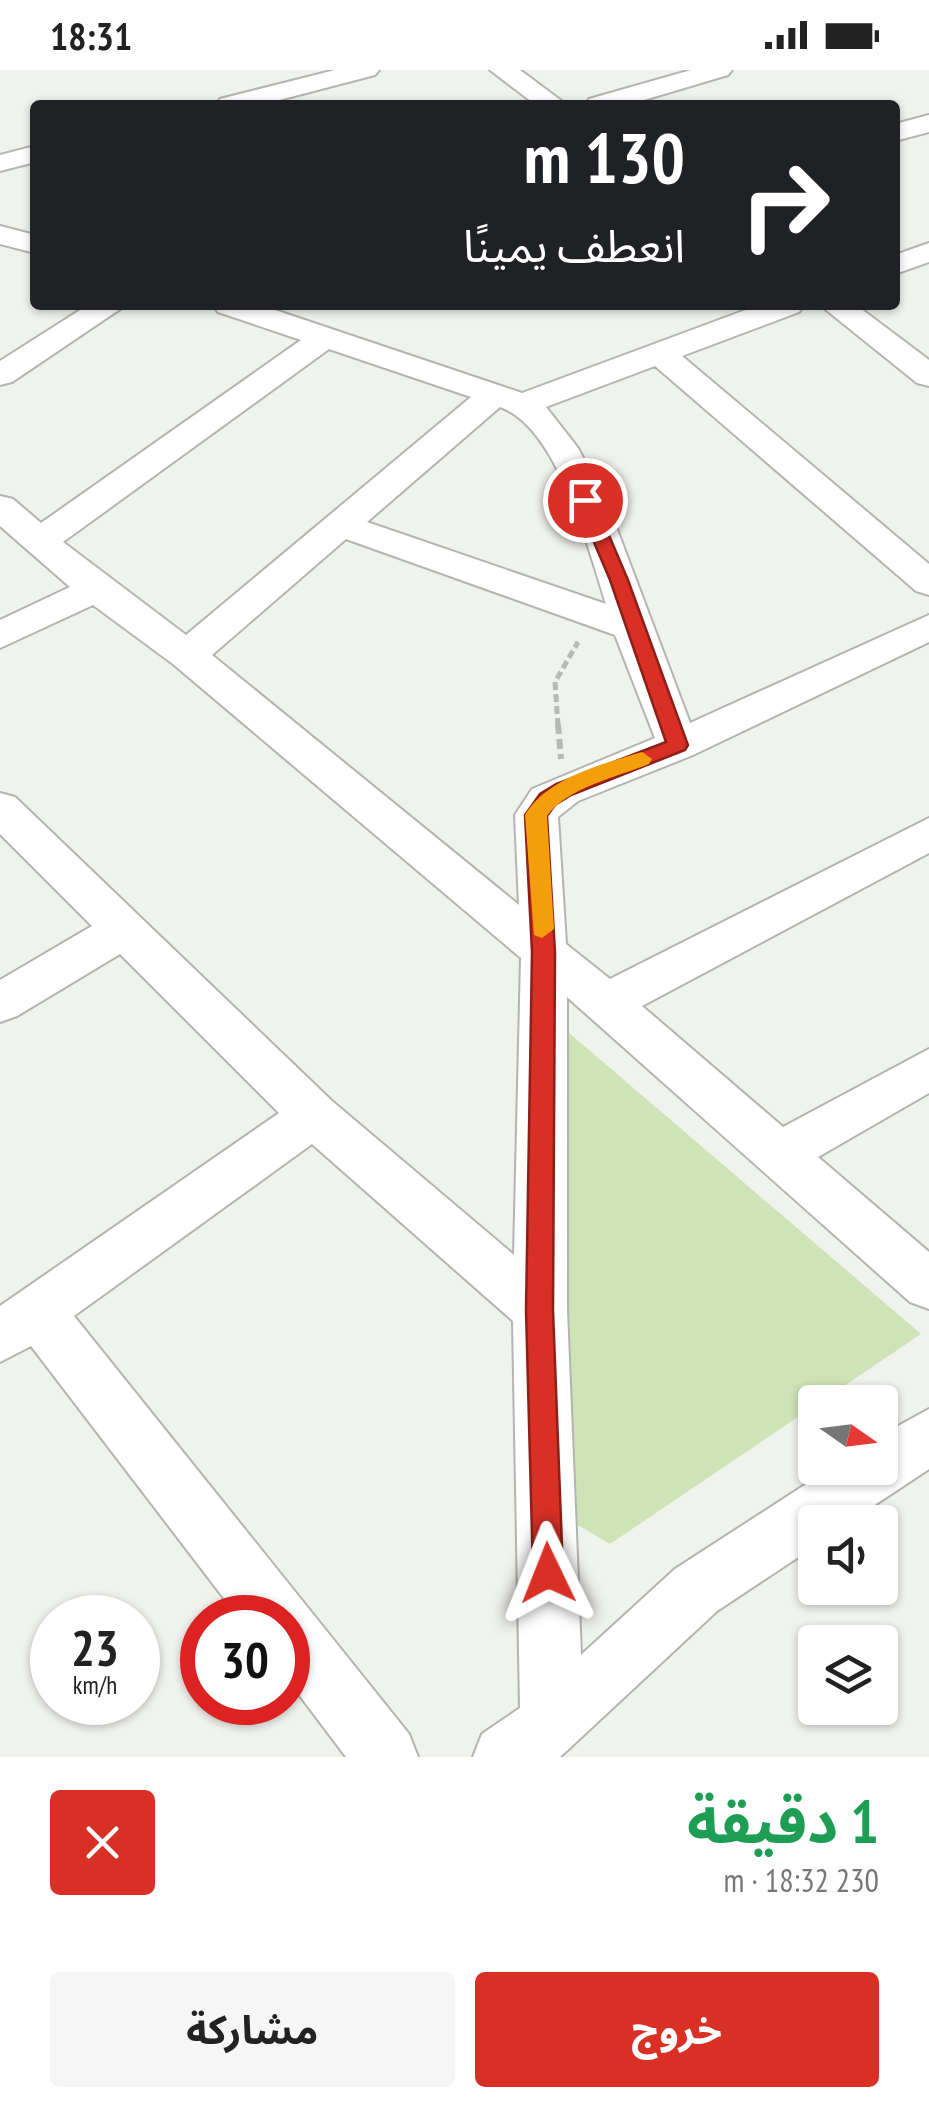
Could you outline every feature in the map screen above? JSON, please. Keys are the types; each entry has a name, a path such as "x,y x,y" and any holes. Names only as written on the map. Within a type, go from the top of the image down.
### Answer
{"street":[{"path":"249,100 366,70"},
{"path":"503,70 547,100"},
{"path":"615,100 719,70"},
{"path":"900,132 929,123"},
{"path":"0,163 30,155"},
{"path":"0,234 30,243"},
{"path":"900,263 929,252"},
{"path":"0,376 102,310"},
{"path":"244,310 285,324 327,323 508,400 543,419 557,439 619,580 632,627 678,745"},
{"path":"188,656 341,525 508,400 659,353 775,310"},
{"path":"843,310 929,376"},
{"path":"40,542 327,323"},
{"path":"659,353 929,583"},
{"path":"0,507 96,589 188,656 606,1002 929,1284"},
{"path":"341,525 632,627"},
{"path":"0,635 96,589"},
{"path":"552,1724 540,1310 544,952 536,815 547,800 564,790 678,745 929,627"},
{"path":"0,808 314,1116 540,1310"},
{"path":"606,1002 929,834"},
{"path":"0,1003 124,929"},
{"path":"780,1154 929,1069"},
{"path":"257,1595 19,1324 314,1116"},
{"path":"505,1757 552,1724 696,1590 929,1436"},
{"path":"310,1659 386,1757"}],"path":[{"path":"564,790 555,682 594,614"}],"green space":[{"path":"561,1026 921,1334 845,1385 798,1385 798,1417 610,1544 561,1515"}],"slow traffic":[{"path":"542,929 536,815 547,800 564,790 642,759"}],"route":[{"path":"548,1573 540,1310 544,952 536,815 547,800 564,790 678,745 632,627 619,580 585,500"}]}
